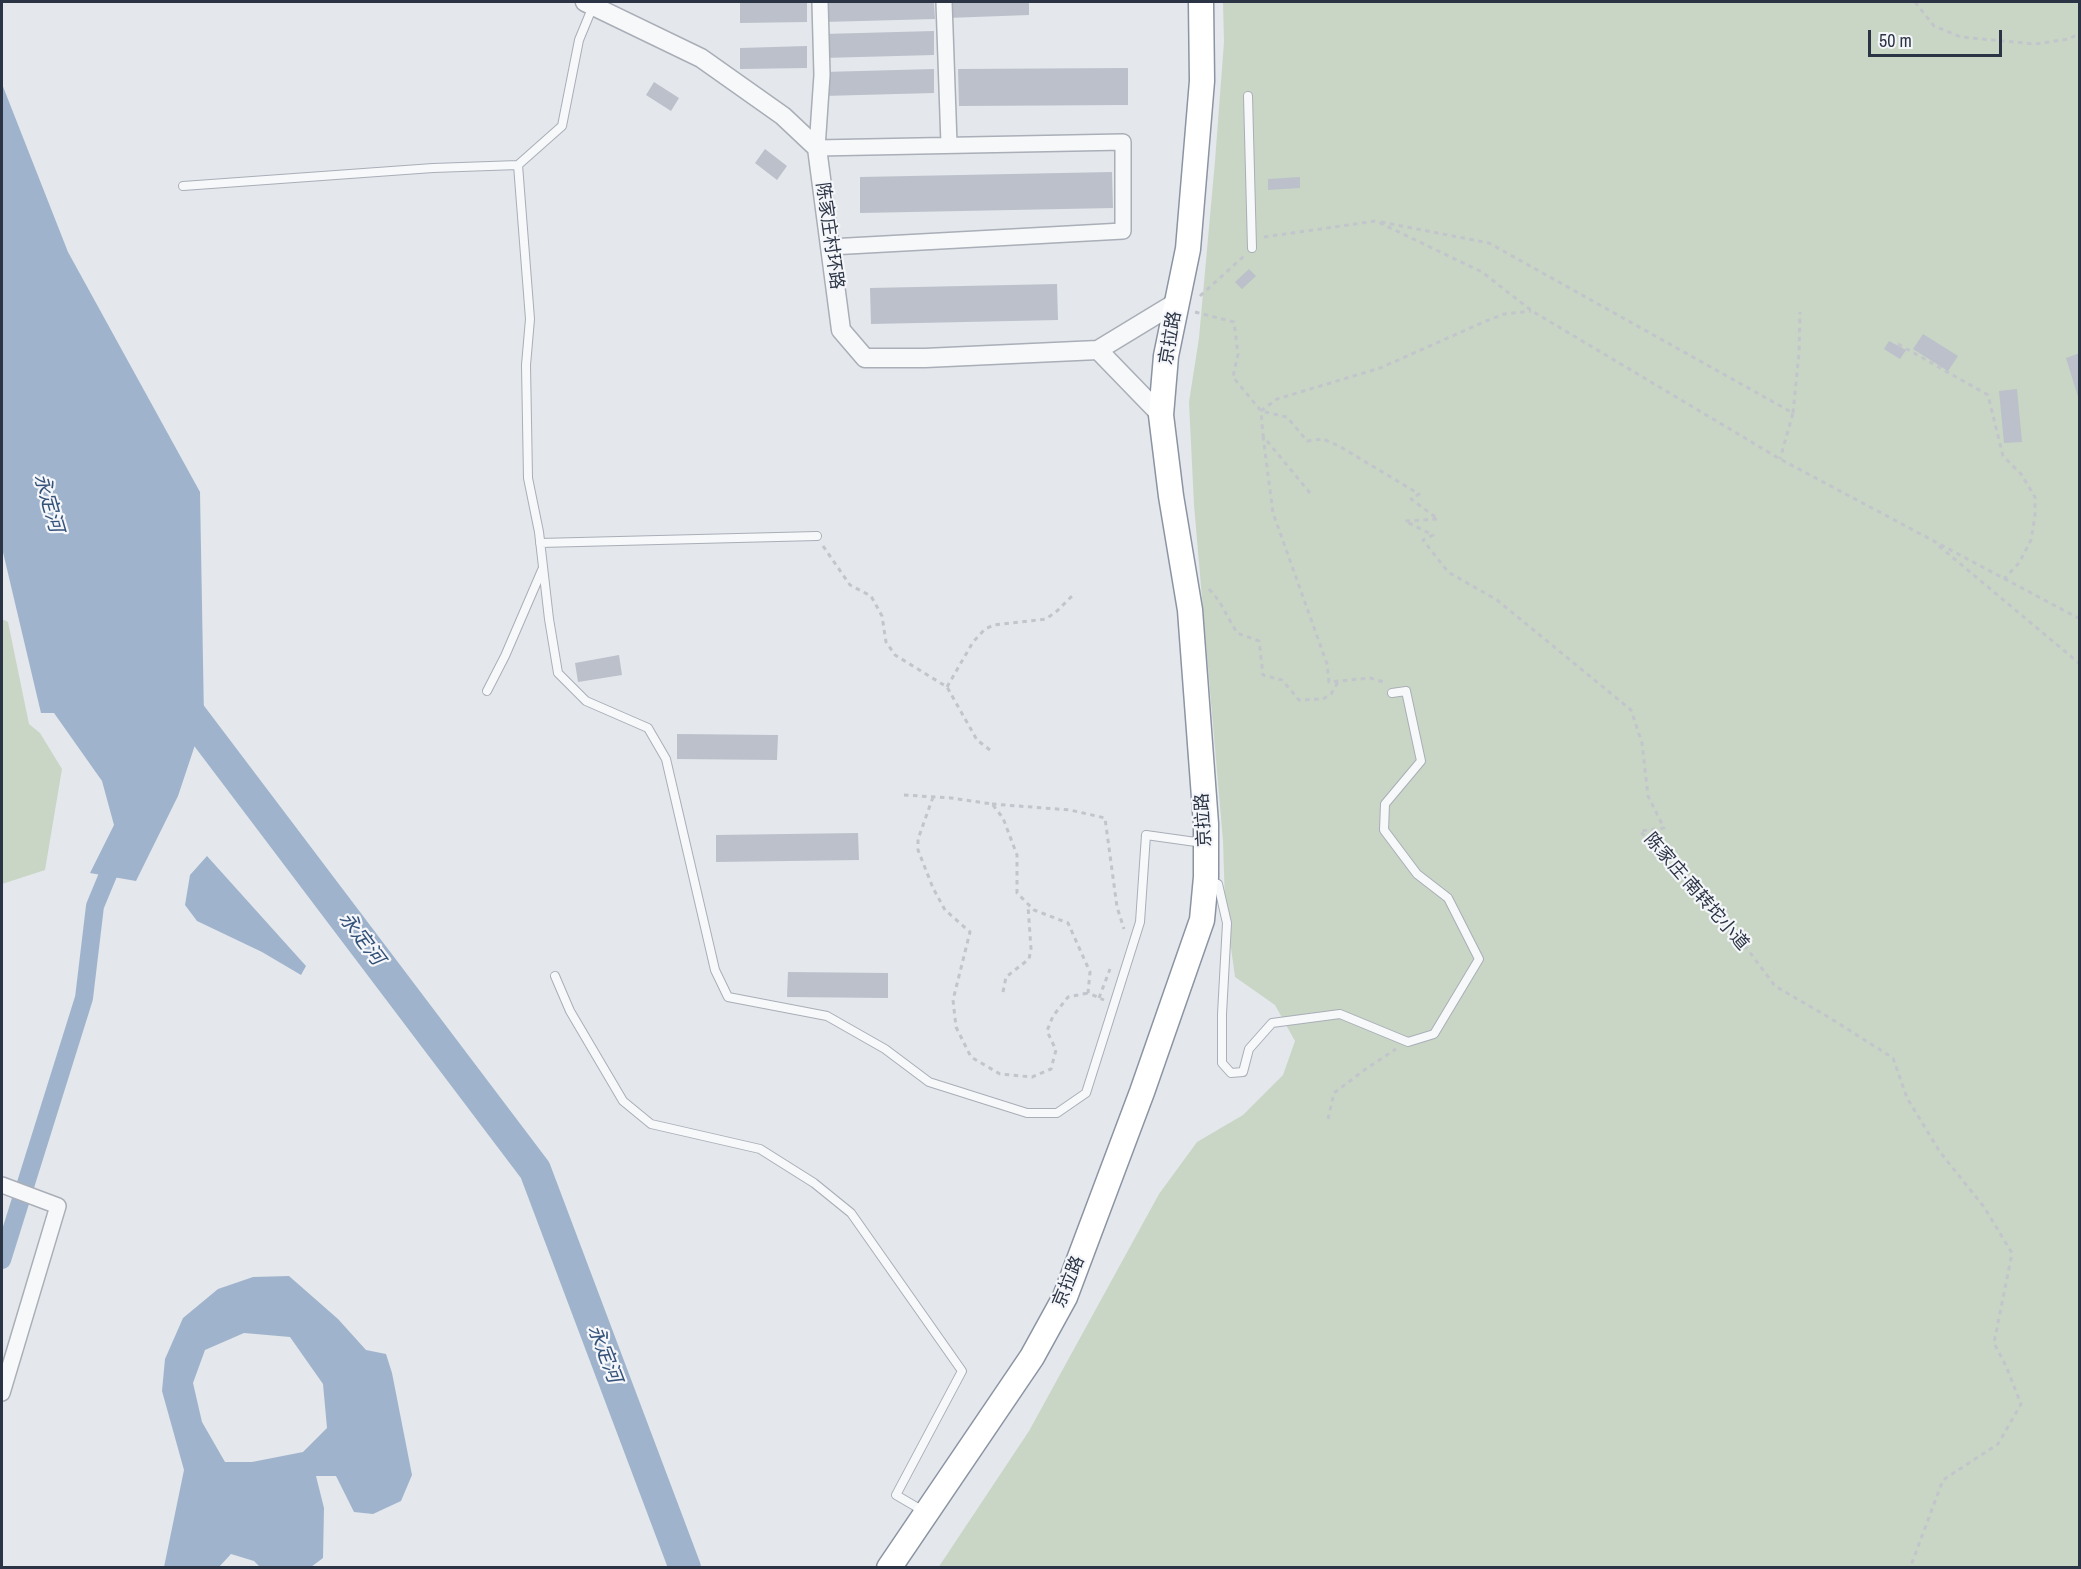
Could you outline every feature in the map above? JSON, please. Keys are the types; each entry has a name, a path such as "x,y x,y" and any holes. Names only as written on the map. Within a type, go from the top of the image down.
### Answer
{"highway":[{"name":"京拉路","path":"889,1568 1032,1357 1065,1297 1142,1092 1202,920 1206,844 1190,610 1171,496 1161,415 1166,356 1183,306 1202,81 1201,2"}],"street":[{"path":"817,148 822,75 819,2"},
{"path":"944,2 950,144"},
{"path":"591,3 701,58 783,116 817,148 1123,142 1123,231 830,246"},
{"name":"陈家庄村环路","path":"817,148 841,330 865,358 926,358 1098,350"},
{"path":"1161,415 1098,350 1183,306"},
{"path":"2,1185 58,1206 2,1393"}],"lane":[{"path":"183,186 433,168 518,165 562,126 579,40 591,3"},
{"path":"1248,96 1252,248"},
{"path":"518,165 530,319 526,365 528,478 540,543 558,673 585,701 648,728 666,759 715,970 728,997 827,1016 885,1049 929,1082 1028,1113 1057,1113 1086,1093 1140,922 1146,836 1206,844"},
{"path":"540,543 817,536"},
{"path":"487,691 505,656 543,568"},
{"path":"1206,877 1218,884 1227,923 1222,1063 1231,1073 1242,1072 1249,1049 1272,1023 1340,1014 1408,1042 1434,1034 1479,959 1448,898 1417,874 1384,830 1385,804 1421,761 1406,691 1392,693"},
{"path":"555,976 570,1011 623,1101 651,1124 760,1149 814,1183 851,1213 962,1371 896,1495 926,1512"}],"path":[{"path":"1914,2 1934,26 1961,38 2035,44 2069,39 2079,33"},
{"path":"1376,221 1482,272 1532,311 1780,459 2078,617"},
{"path":"1392,693 1387,683 1370,678 1329,682 1327,664 1273,513 1261,411 1233,377 1238,354 1234,322 1183,306 1264,237 1376,221 1489,243 1792,413"},
{"path":"1261,411 1277,399 1380,368 1486,321 1504,315 1532,311"},
{"path":"1780,459 1792,413 1799,353 1800,312"},
{"path":"1898,344 1988,395 2003,456 2021,474 2035,498 2031,540 2019,563 2004,579"},
{"name":"陈家庄·南转坨小道","path":"1261,411 1287,417 1307,441 1323,439 1339,446 1419,494 1411,499 1438,519 1405,521 1433,535 1423,540 1448,572 1497,600 1631,710 1642,743 1648,796 1664,828 1640,831 1739,938 1775,986 1893,1058 1907,1098 1923,1125 1940,1152 1984,1207 2012,1253 1994,1343 2021,1404 1998,1444 1943,1480 1910,1568"},
{"path":"1263,436 1310,493"},
{"path":"817,536 850,585 871,596 882,616 886,642 895,655 947,687 977,740 990,750"},
{"path":"1933,541 2079,664"},
{"path":"1204,584 1219,601 1237,633 1259,641 1263,675 1282,680 1299,700 1323,699 1331,694 1339,680"},
{"path":"947,687 973,642 985,629 994,625 1046,619 1073,595"},
{"path":"904,795 1070,810 1105,818 1116,907 1125,930"},
{"path":"933,797 918,839 918,850 933,888 945,910 970,933 953,1000 956,1027 971,1057 1000,1074 1032,1077 1052,1069 1056,1050 1047,1031 1053,1016 1068,997 1088,993 1114,1005"},
{"path":"992,804 1003,818 1017,855 1017,893 1034,910 1068,922 1090,972 1088,993"},
{"path":"1003,992 1006,977 1029,959 1031,949 1028,904"},
{"path":"1099,998 1114,959"},
{"path":"1328,1119 1334,1093 1367,1068 1408,1042"}],"green space":[{"path":"1223,2 2079,2 2079,1567 938,1568 1029,1431 1159,1194 1197,1142 1243,1115 1283,1075 1295,1041 1275,1005 1235,977 1225,904 1223,841 1194,505 1189,402 1199,338 1215,161 1224,42"},
{"path":"2,619 8,622 29,724 40,733 62,769 45,870 2,884"}],"water":[{"path":"2,84 68,252 200,492 204,718 178,796 136,881 90,873 114,825 102,781 54,713 41,713 2,548"},
{"path":"207,856 306,966 301,975 262,952 197,921 185,905 190,875"},
{"path":"289,1276 338,1319 366,1350 386,1354 392,1373 412,1475 401,1501 373,1514 354,1512 336,1476 316,1476 324,1508 323,1558 311,1567 260,1567 254,1561 231,1554 219,1567 164,1567 184,1470 162,1391 165,1359 183,1318 218,1289 253,1277","holes":["244,1333 290,1337 323,1384 327,1428 303,1452 252,1462 225,1462 202,1422 193,1383 205,1350"]}],"building":[{"path":"740,2 807,2 807,22 740,23"},
{"path":"823,2 934,2 935,19 824,22"},
{"path":"946,2 1029,2 1029,15 947,18"},
{"path":"934,31 934,55 823,58 823,34"},
{"path":"807,46 807,68 740,69 740,48"},
{"path":"1128,68 1128,105 959,106 958,69"},
{"path":"934,69 934,93 823,96 823,72"},
{"path":"654,82 679,98 671,111 646,95"},
{"path":"765,149 787,166 777,180 755,163"},
{"path":"1112,172 1113,208 860,213 860,177"},
{"path":"1300,177 1300,188 1268,190 1268,179"},
{"path":"1249,269 1256,276 1242,289 1235,282"},
{"path":"1057,284 1058,320 871,324 870,288"},
{"path":"1923,334 1958,356 1948,371 1913,349"},
{"path":"1889,341 1906,350 1900,359 1884,349"},
{"path":"2080,353 2080,400 2079,400 2066,358"},
{"path":"2017,389 2022,442 2004,443 1999,391"},
{"path":"619,655 622,675 578,682 575,663"},
{"path":"677,734 778,735 777,760 677,759"},
{"path":"858,833 859,860 716,862 716,835"},
{"path":"788,972 888,973 888,998 787,997"}],"waterway":[{"name":"永定河","path":"175,694 535,1170 685,1568"},
{"path":"2,1260 84,998 95,906 117,853"}]}
